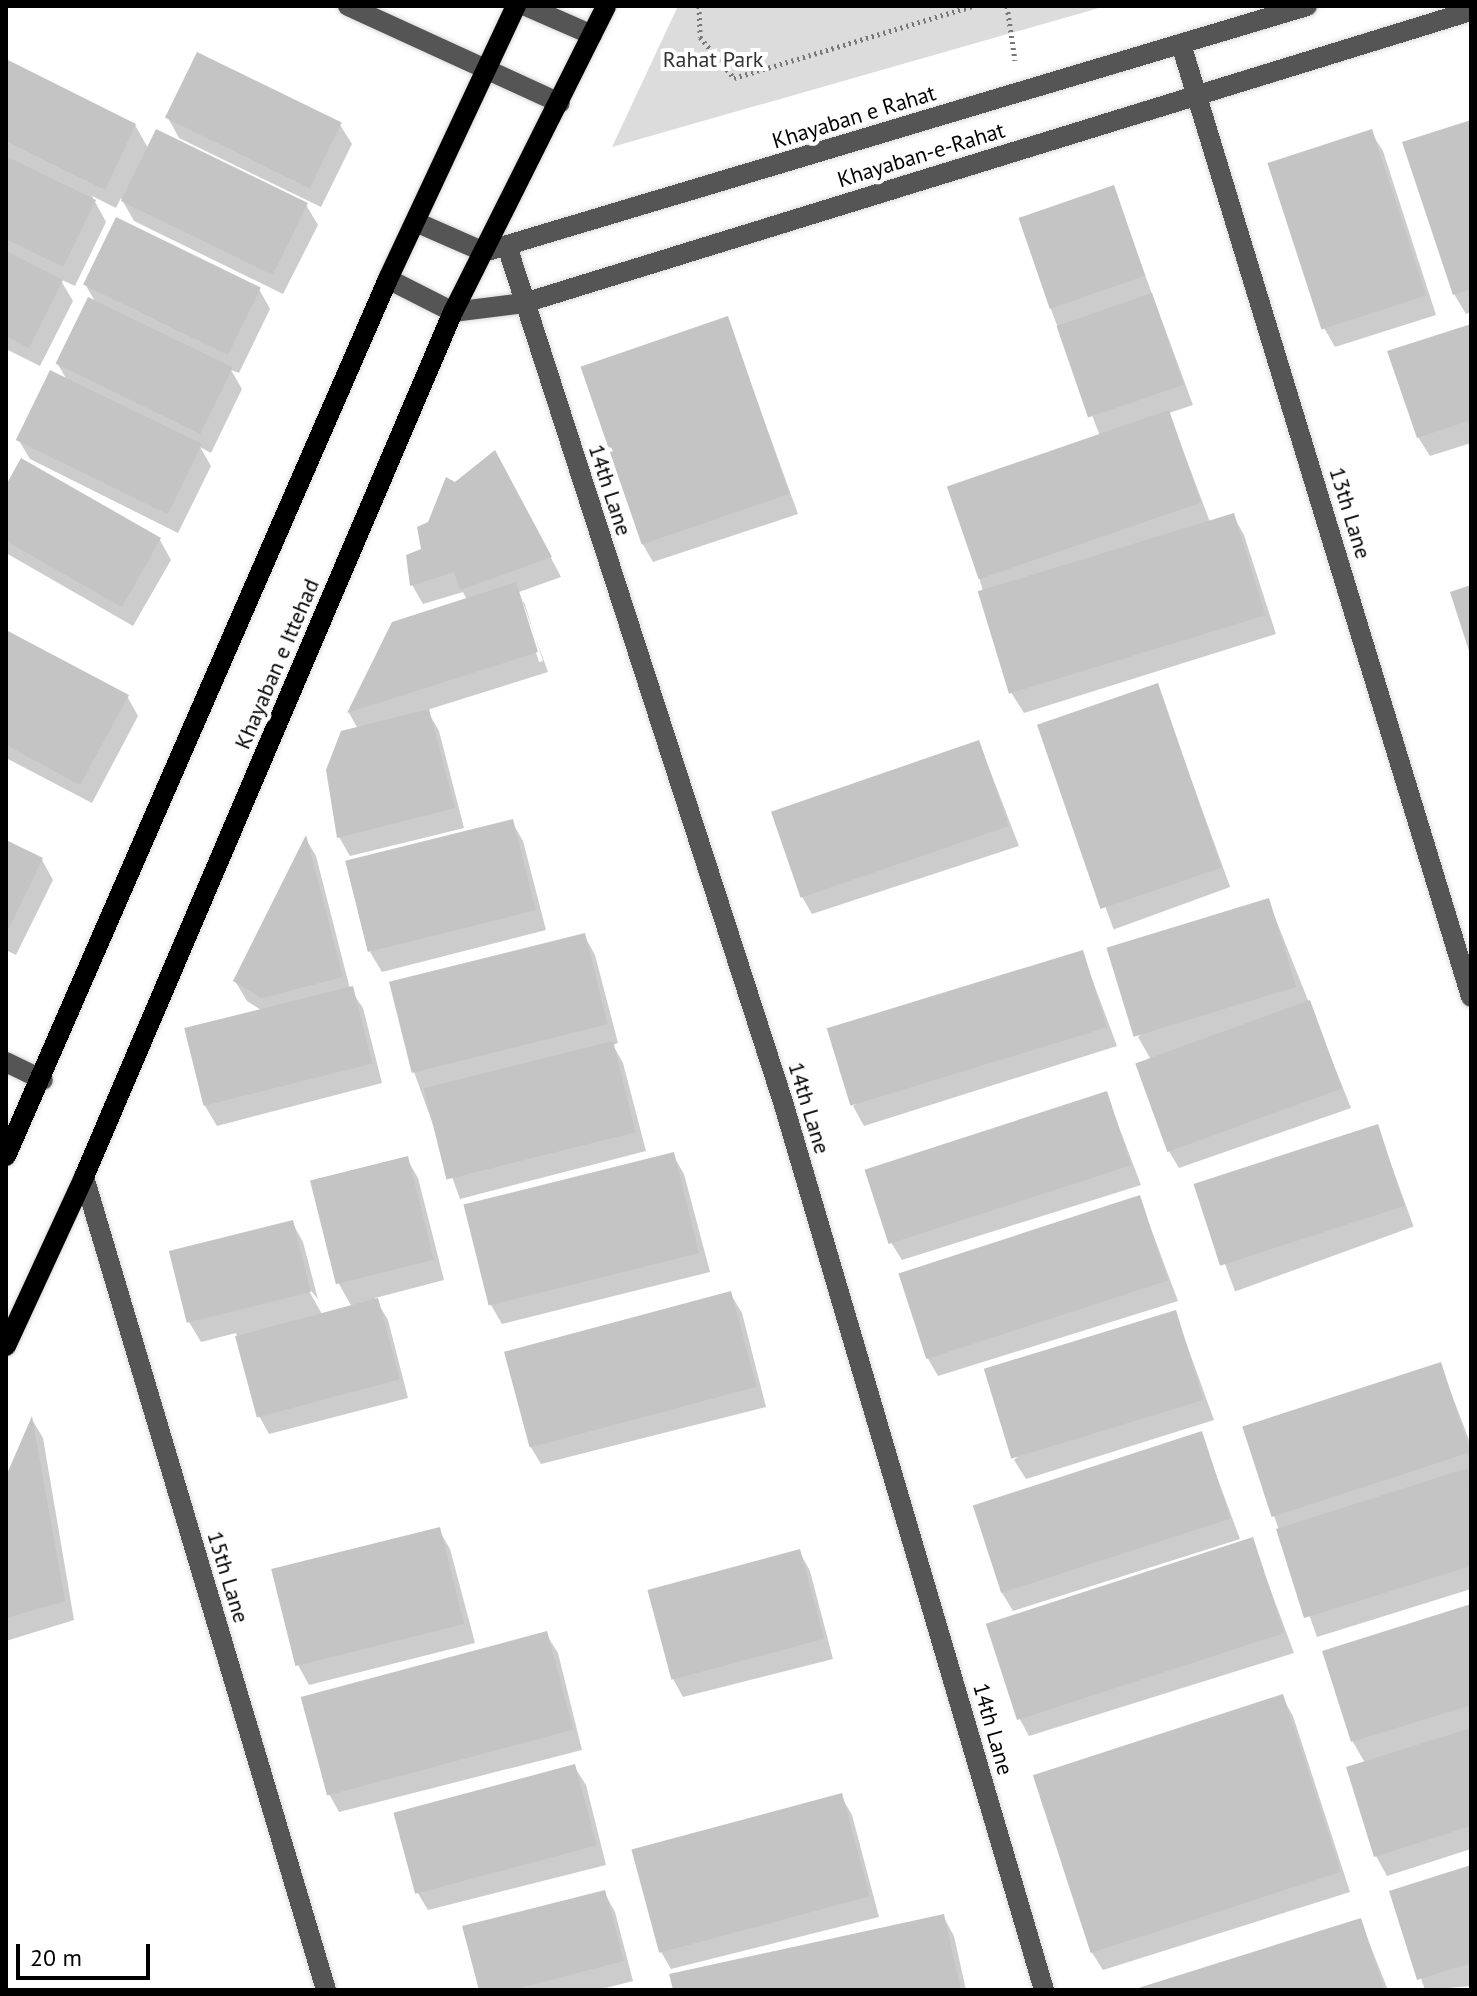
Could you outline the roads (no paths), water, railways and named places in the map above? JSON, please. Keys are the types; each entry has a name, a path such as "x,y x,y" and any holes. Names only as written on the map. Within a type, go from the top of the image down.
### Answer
{"main road":[{"path":"6,1156 43,1080 388,279 418,223 516,6"},
{"name":"Khayaban e Ittehad","path":"6,1346 84,1177 453,312 606,6"}],"street":[{"path":"348,6 560,103"},
{"path":"526,6 592,35"},
{"name":"Khayaban e Rahat","path":"484,252 1307,6"},
{"name":"Khayaban-e-Rahat","path":"453,312 524,303 1471,11"},
{"name":"13th Lane","path":"1181,44 1471,997"},
{"path":"418,223 484,252"},
{"name":"14th Lane","path":"507,246 783,1102 1044,1990"},
{"path":"388,279 453,312"},
{"path":"6,1062 43,1080"},
{"name":"15th Lane","path":"84,1177 326,1990"}],"park label":[{"name":"Rahat Park","path":"713,60"}]}
